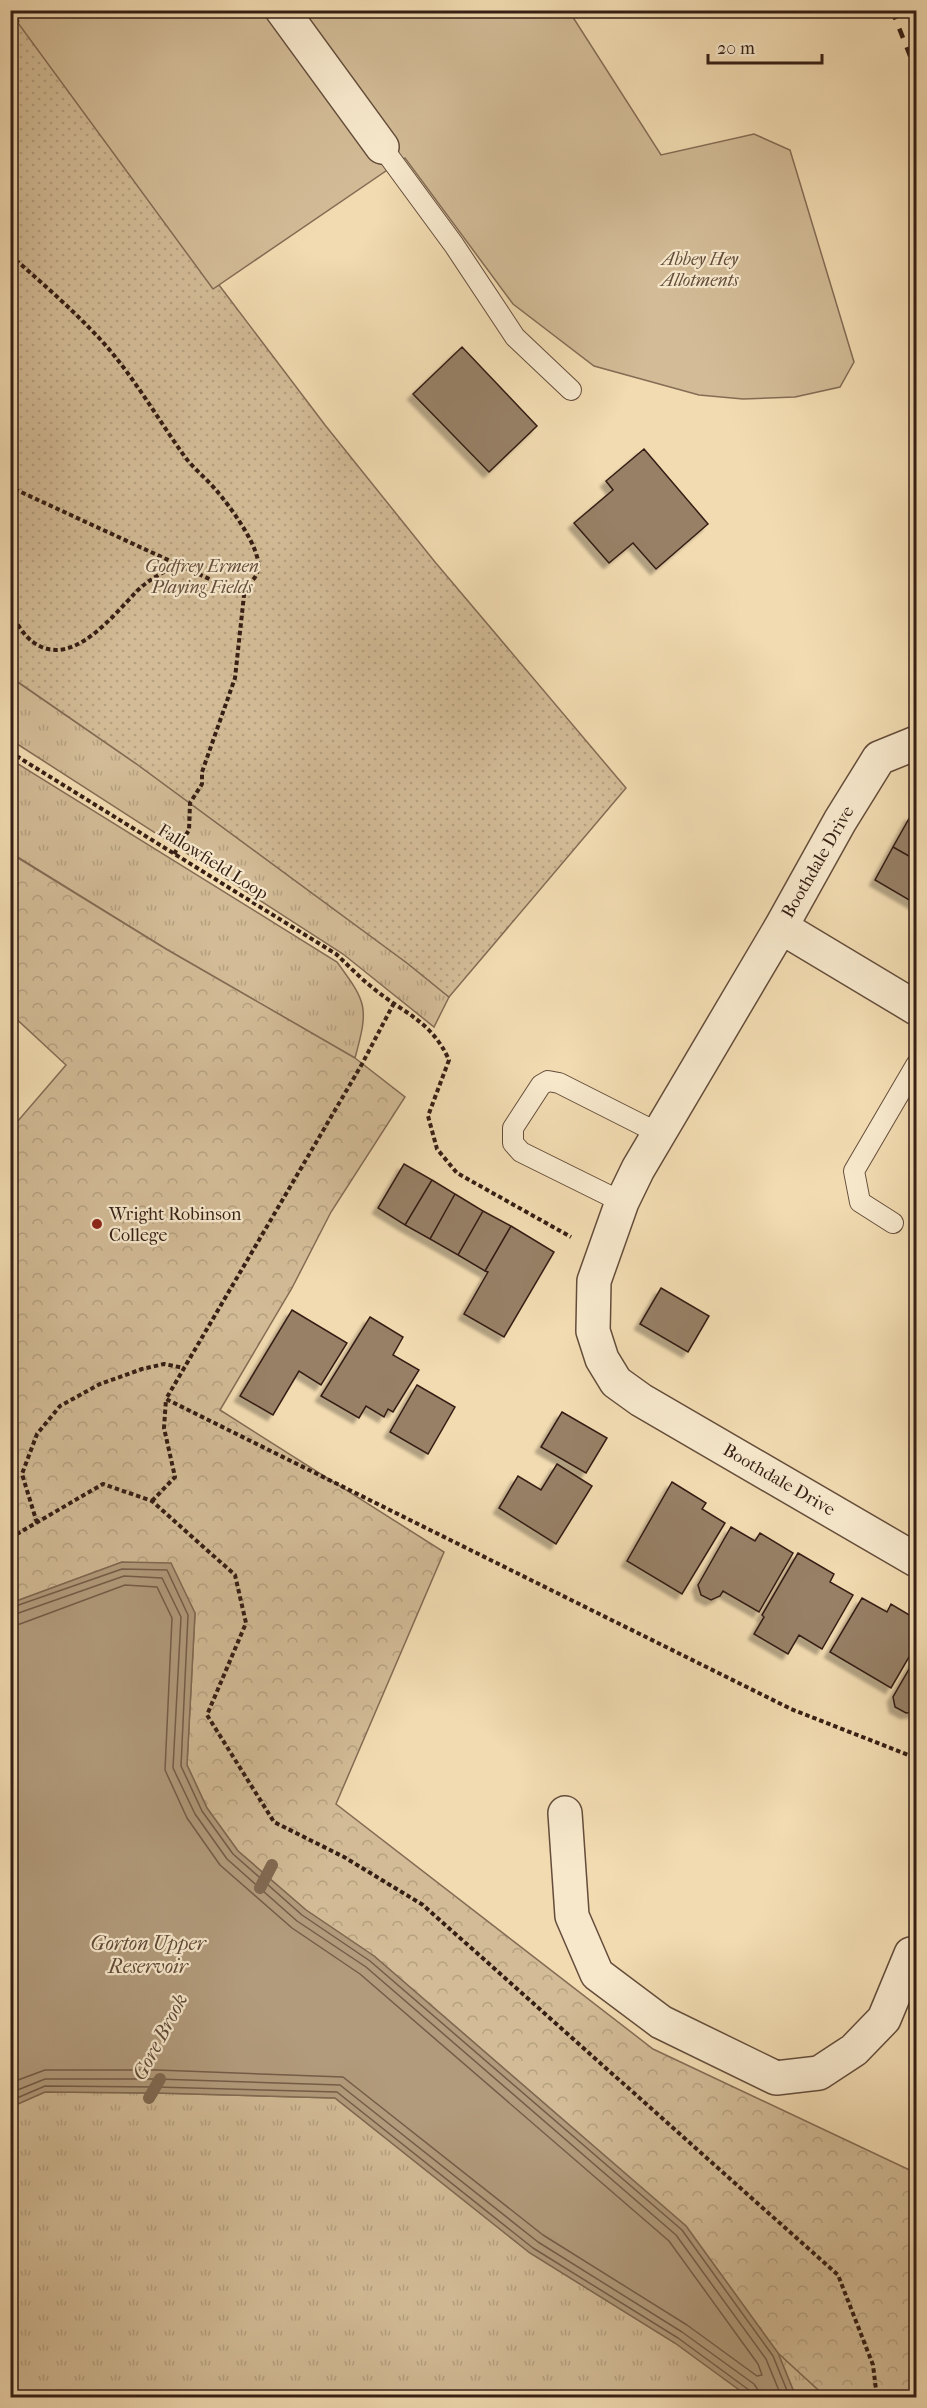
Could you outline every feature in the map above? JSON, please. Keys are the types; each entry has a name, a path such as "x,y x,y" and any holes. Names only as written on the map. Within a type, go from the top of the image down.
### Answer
{"street":[{"path":"282,10 382,147"},
{"name":"Boothdale Drive","path":"916,743 879,758 658,1133 622,1202 594,1281 593,1330 602,1359 616,1382 641,1400 916,1560"},
{"name":"Boothdale Drive","path":"781,927 916,1008"},
{"path":"565,1813 572,1916 597,1974 661,2022 776,2078 819,2073 854,2050 884,2019 914,1954"}],"lane":[{"path":"382,147 454,245 515,337 571,390"},
{"path":"893,1223 860,1202 854,1171 916,1065"},
{"path":"622,1202 521,1152 513,1143 513,1128 541,1085 548,1081 559,1083 658,1133"}],"path":[{"path":"10,255 55,294 101,341 152,407 186,458 217,491 248,536 256,554 259,569 254,579 245,586 231,590 10,487"},
{"path":"10,612 32,642 49,650 67,649 88,639 137,591 158,575 178,565"},
{"path":"174,854 189,830 190,803 202,784 202,772 235,678 245,586"},
{"name":"Fallowfield Loop","path":"10,752 336,954 372,988 424,1023 442,1045 449,1060 428,1116 436,1149 458,1173 576,1239"},
{"path":"152,1501 175,1477 164,1428 166,1399 362,1064 394,1003"},
{"path":"37,1523 22,1474 37,1434 60,1406 100,1384 142,1369 164,1364 184,1368"},
{"path":"166,1399 791,1709 916,1758"},
{"path":"10,1538 103,1484 152,1501 235,1575 246,1623 207,1715 274,1822 344,1857 423,1905 838,2275 873,2366 877,2397"}],"green space":[{"name":"Godfrey Ermen Playing Fields","path":"11,10 213,288 219,285 325,425 435,562 626,788 449,997 407,963 138,765 11,677"},
{"name":"Abbey Hey Allotments","path":"11,11 569,11 661,155 754,134 790,150 854,362 840,387 795,397 743,399 699,395 594,366 513,304 405,158 213,289"},
{"path":"10,677 138,765 407,963 449,997 434,1027 343,954 11,740"},
{"path":"10,759 337,962 360,997 362,1006 362,1027 355,1058 166,949 11,853"},
{"path":"10,853 166,949 355,1058 405,1097 331,1212 292,1288 220,1410 444,1552 336,1804 653,2049 916,2173 916,2397 826,2397 778,2353 686,2226 374,1956 306,1910 238,1851 207,1808 187,1765 195,1613 122,1562 11,1603 11,1129 66,1065 11,1014"},
{"path":"45,2092 335,2098 530,2253 675,2343 749,2397 11,2397 10,2107"},
{"path":"778,2353 826,2397 796,2397"}],"water":[{"name":"Gorton Upper Reservoir","path":"122,1562 171,1563 195,1613 187,1765 207,1808 238,1851 306,1910 374,1956 686,2226 778,2353 796,2397 749,2397 675,2343 530,2253 335,2098 45,2092 11,2107 11,1603"}],"building":[{"path":"462,347 537,426 489,472 413,394"},
{"path":"644,449 708,524 656,569 633,543 609,563 574,523 613,490 606,481"},
{"path":"911,815 916,818 916,860 893,847"},
{"path":"893,847 916,860 916,904 875,880"},
{"path":"404,1164 432,1180 405,1225 378,1208"},
{"path":"432,1180 455,1194 430,1239 405,1225"},
{"path":"455,1194 483,1211 458,1255 430,1239"},
{"path":"483,1211 511,1226 485,1271 458,1255"},
{"path":"511,1226 554,1252 504,1337 464,1314"},
{"path":"661,1288 709,1316 688,1352 640,1324"},
{"path":"292,1310 347,1343 321,1385 299,1371 273,1415 240,1396"},
{"path":"370,1317 403,1337 393,1355 419,1370 393,1412 388,1409 384,1417 366,1406 359,1418 321,1396"},
{"path":"417,1385 455,1407 428,1454 390,1432"},
{"path":"562,1412 607,1438 586,1473 541,1447"},
{"path":"557,1464 592,1486 556,1544 499,1508 518,1476 541,1490"},
{"path":"672,1482 706,1503 702,1509 725,1523 682,1594 627,1561"},
{"path":"731,1527 755,1541 760,1533 793,1553 759,1612 723,1591 720,1596 711,1600 701,1595 698,1585"},
{"path":"798,1553 834,1574 830,1582 853,1595 822,1649 799,1635 788,1654 754,1634 764,1617 762,1615"},
{"path":"862,1598 887,1612 891,1604 916,1619 916,1645 891,1688 830,1652"},
{"path":"916,1657 916,1707 914,1712 906,1713 895,1707 893,1697"}],"waterway":[{"name":"Gore Brook","path":"260,1888 272,1865"},
{"name":"Gore Brook","path":"149,2098 160,2079"}],"railway":[{"path":"892,10 916,71"},
{"path":"914,10 916,17"}],"place":[{"name":"Wright Robinson College","path":"97,1224"}]}
